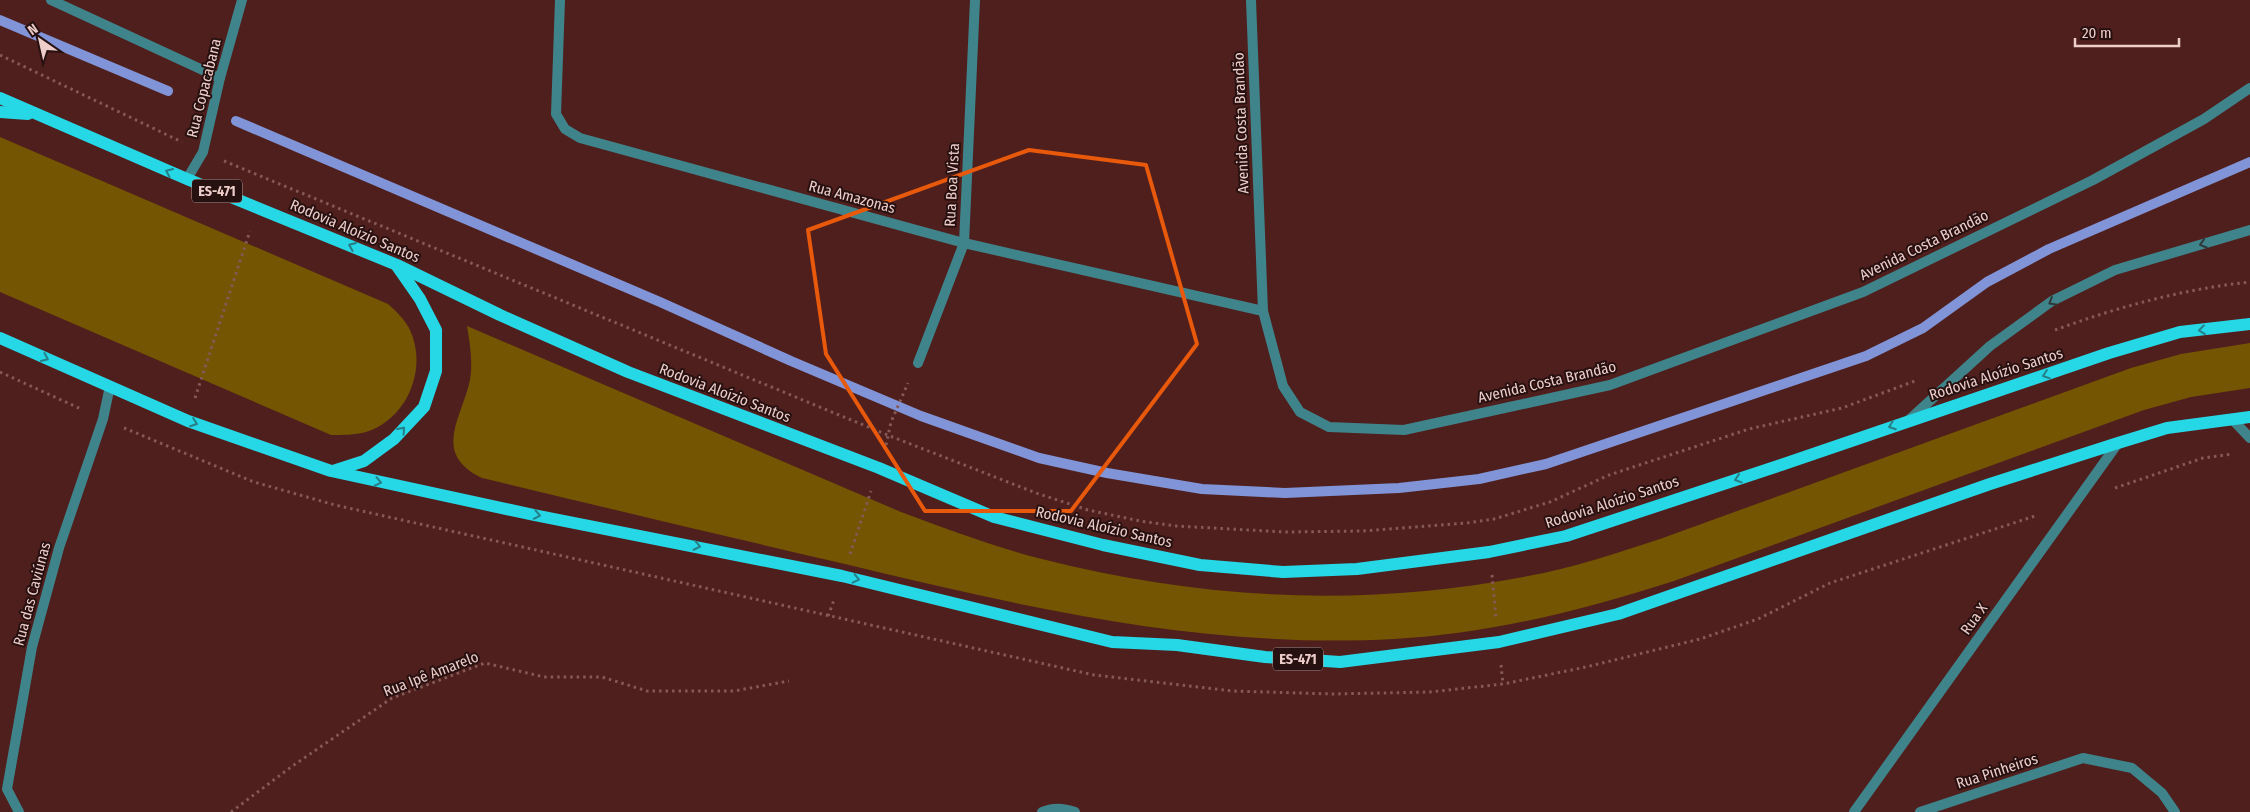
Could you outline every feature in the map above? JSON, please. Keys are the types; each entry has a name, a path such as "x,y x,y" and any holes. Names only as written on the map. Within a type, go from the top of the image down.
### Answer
{"main road":[{"name":"Rodovia Aloízio Santos","path":"0,98 187,179 396,265 500,315 628,372 879,468 994,517 1103,545 1200,565 1283,572 1357,569 1489,552 1566,536 2109,353 2180,332 2250,324"},
{"path":"0,112 38,115"},
{"path":"331,471 364,461 394,439 424,406 436,371 436,330 420,299 396,265"},
{"name":"ES-471","path":"0,338 188,421 331,471 534,515 842,576 1112,642 1177,645 1265,657 1340,662 1499,642 1618,614 1972,491 2118,443 2167,428 2250,417"}],"street":[{"path":"51,0 220,78"},
{"name":"Rua Copacabana","path":"187,179 203,152 220,78 242,0"},
{"name":"Rua Amazonas","path":"560,0 556,114 565,129 580,138 964,243 1264,311"},
{"name":"Rua Boa Vista","path":"918,363 964,243 975,0"},
{"name":"Avenida Costa Brandão","path":"1251,0 1264,311 1283,386 1300,412 1329,427 1404,430 1600,387 1863,292 2093,180 2204,119 2250,88"},
{"path":"1909,420 1990,346 2052,302 2115,270 2250,230"},
{"name":"Rua das Caviúnas","path":"20,812 3,787 32,647 59,548 103,419 110,386"},
{"path":"2233,420 2250,438"},
{"name":"Rua X","path":"1854,812 2118,443"},
{"name":"Rua Pinheiros","path":"1920,812 2083,758 2132,768 2162,793 2175,812"},
{"path":"1042,812 1049,809 1066,809 1075,812"}],"path":[{"path":"0,55 203,152 890,436 1036,494 1088,510 1140,521 1212,529 1285,532 1362,531 1484,520 1543,504 1609,475 1749,429 1842,408 1922,379"},
{"path":"175,450 188,421 258,207"},
{"path":"2048,333 2084,320 2170,295 2222,285 2250,282"},
{"path":"0,372 103,419 254,482 335,505 1094,675 1232,691 1333,694 1430,692 1503,684 1586,667 1700,639 1758,619 1830,583 2203,458 2241,452"},
{"path":"828,616 890,436 891,422 906,387"},
{"path":"1484,520 1503,684"},
{"name":"Rua Ipê Amarelo","path":"231,812 291,767 392,698 485,663 544,677 602,677 647,691 734,690 789,681"}],"highlighted area":[{"path":"1029,150 1146,165 1197,344 1071,511 925,511 826,354 808,230"}],"shaded area":[{"path":"0,137 388,304 406,323 415,345 415,376 403,404 393,416 366,432 331,435 0,292"},
{"path":"467,326 901,512 988,543 1042,559 1103,573 1224,591 1284,595 1406,593 1467,586 1545,573 1660,539 2131,368 2181,354 2250,343 2250,388 2191,397 2144,410 1674,581 1571,611 1501,626 1430,636 1394,639 1324,640 1254,638 1117,622 981,596 482,478 467,468 457,457 454,446 457,421 471,373 471,353"}],"waterway":[{"path":"0,20 168,91"},
{"path":"236,121 921,416 1039,458 1107,473 1202,489 1285,493 1399,488 1479,479 1546,464 1866,356 1923,328 1987,282 2049,249 2250,162"}]}
